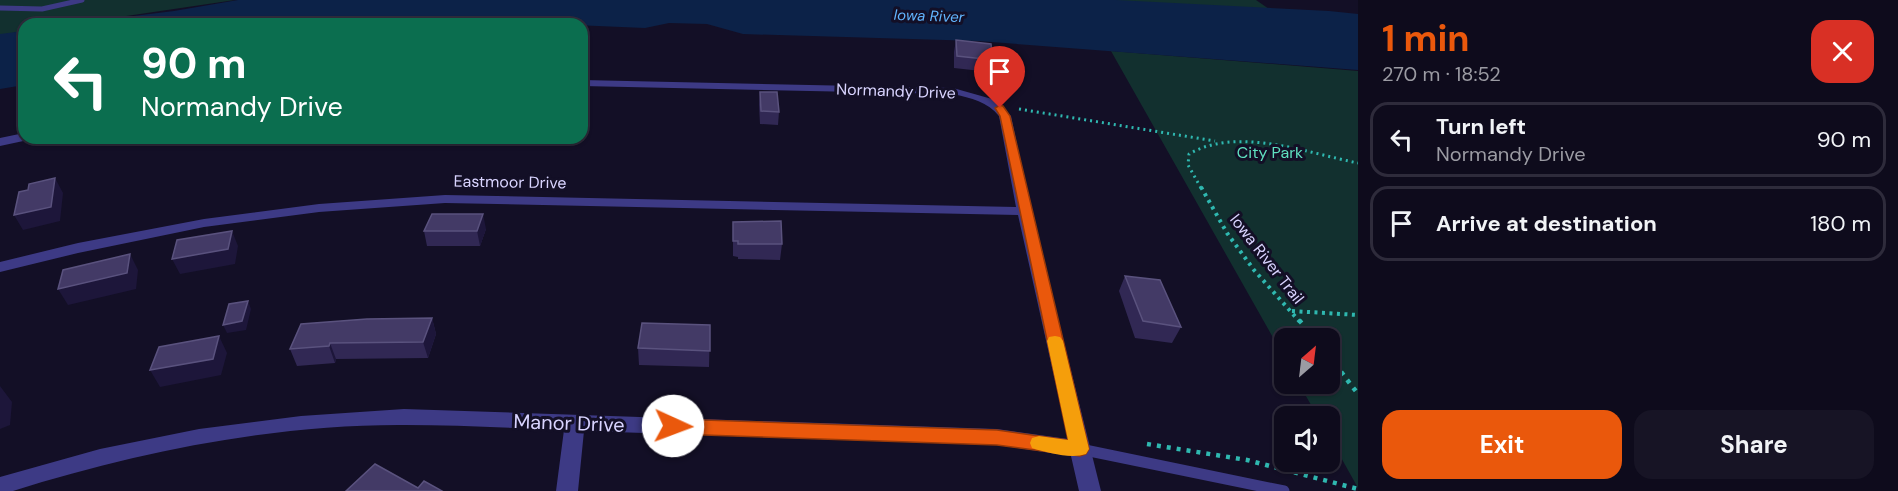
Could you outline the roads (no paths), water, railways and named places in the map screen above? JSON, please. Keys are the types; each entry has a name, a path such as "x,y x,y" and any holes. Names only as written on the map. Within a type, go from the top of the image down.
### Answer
{"street":[{"name":"Normandy Drive","path":"588,83 953,91 992,102 1005,116 1024,211 1090,491"},
{"path":"0,142 18,138"},
{"name":"Eastmoor Drive","path":"0,267 111,241 216,222 319,208 445,199 1024,211"},
{"name":"Manor Drive","path":"0,486 90,459 161,442 258,427 346,419 404,417 997,438 1080,449"},
{"path":"567,491 575,423"}],"lane":[{"path":"0,8 57,9 82,0"},
{"name":"Manor Drive","path":"1080,449 1284,491"}],"water":[{"name":"Iowa River","path":"238,0 1116,0 1358,14 1358,70 978,41 743,34 707,24 669,23 645,28 588,26 588,18 117,18"},
{"path":"18,32 18,86 0,89 0,34"}],"park label":[{"name":"City Park","path":"1270,152"}]}
